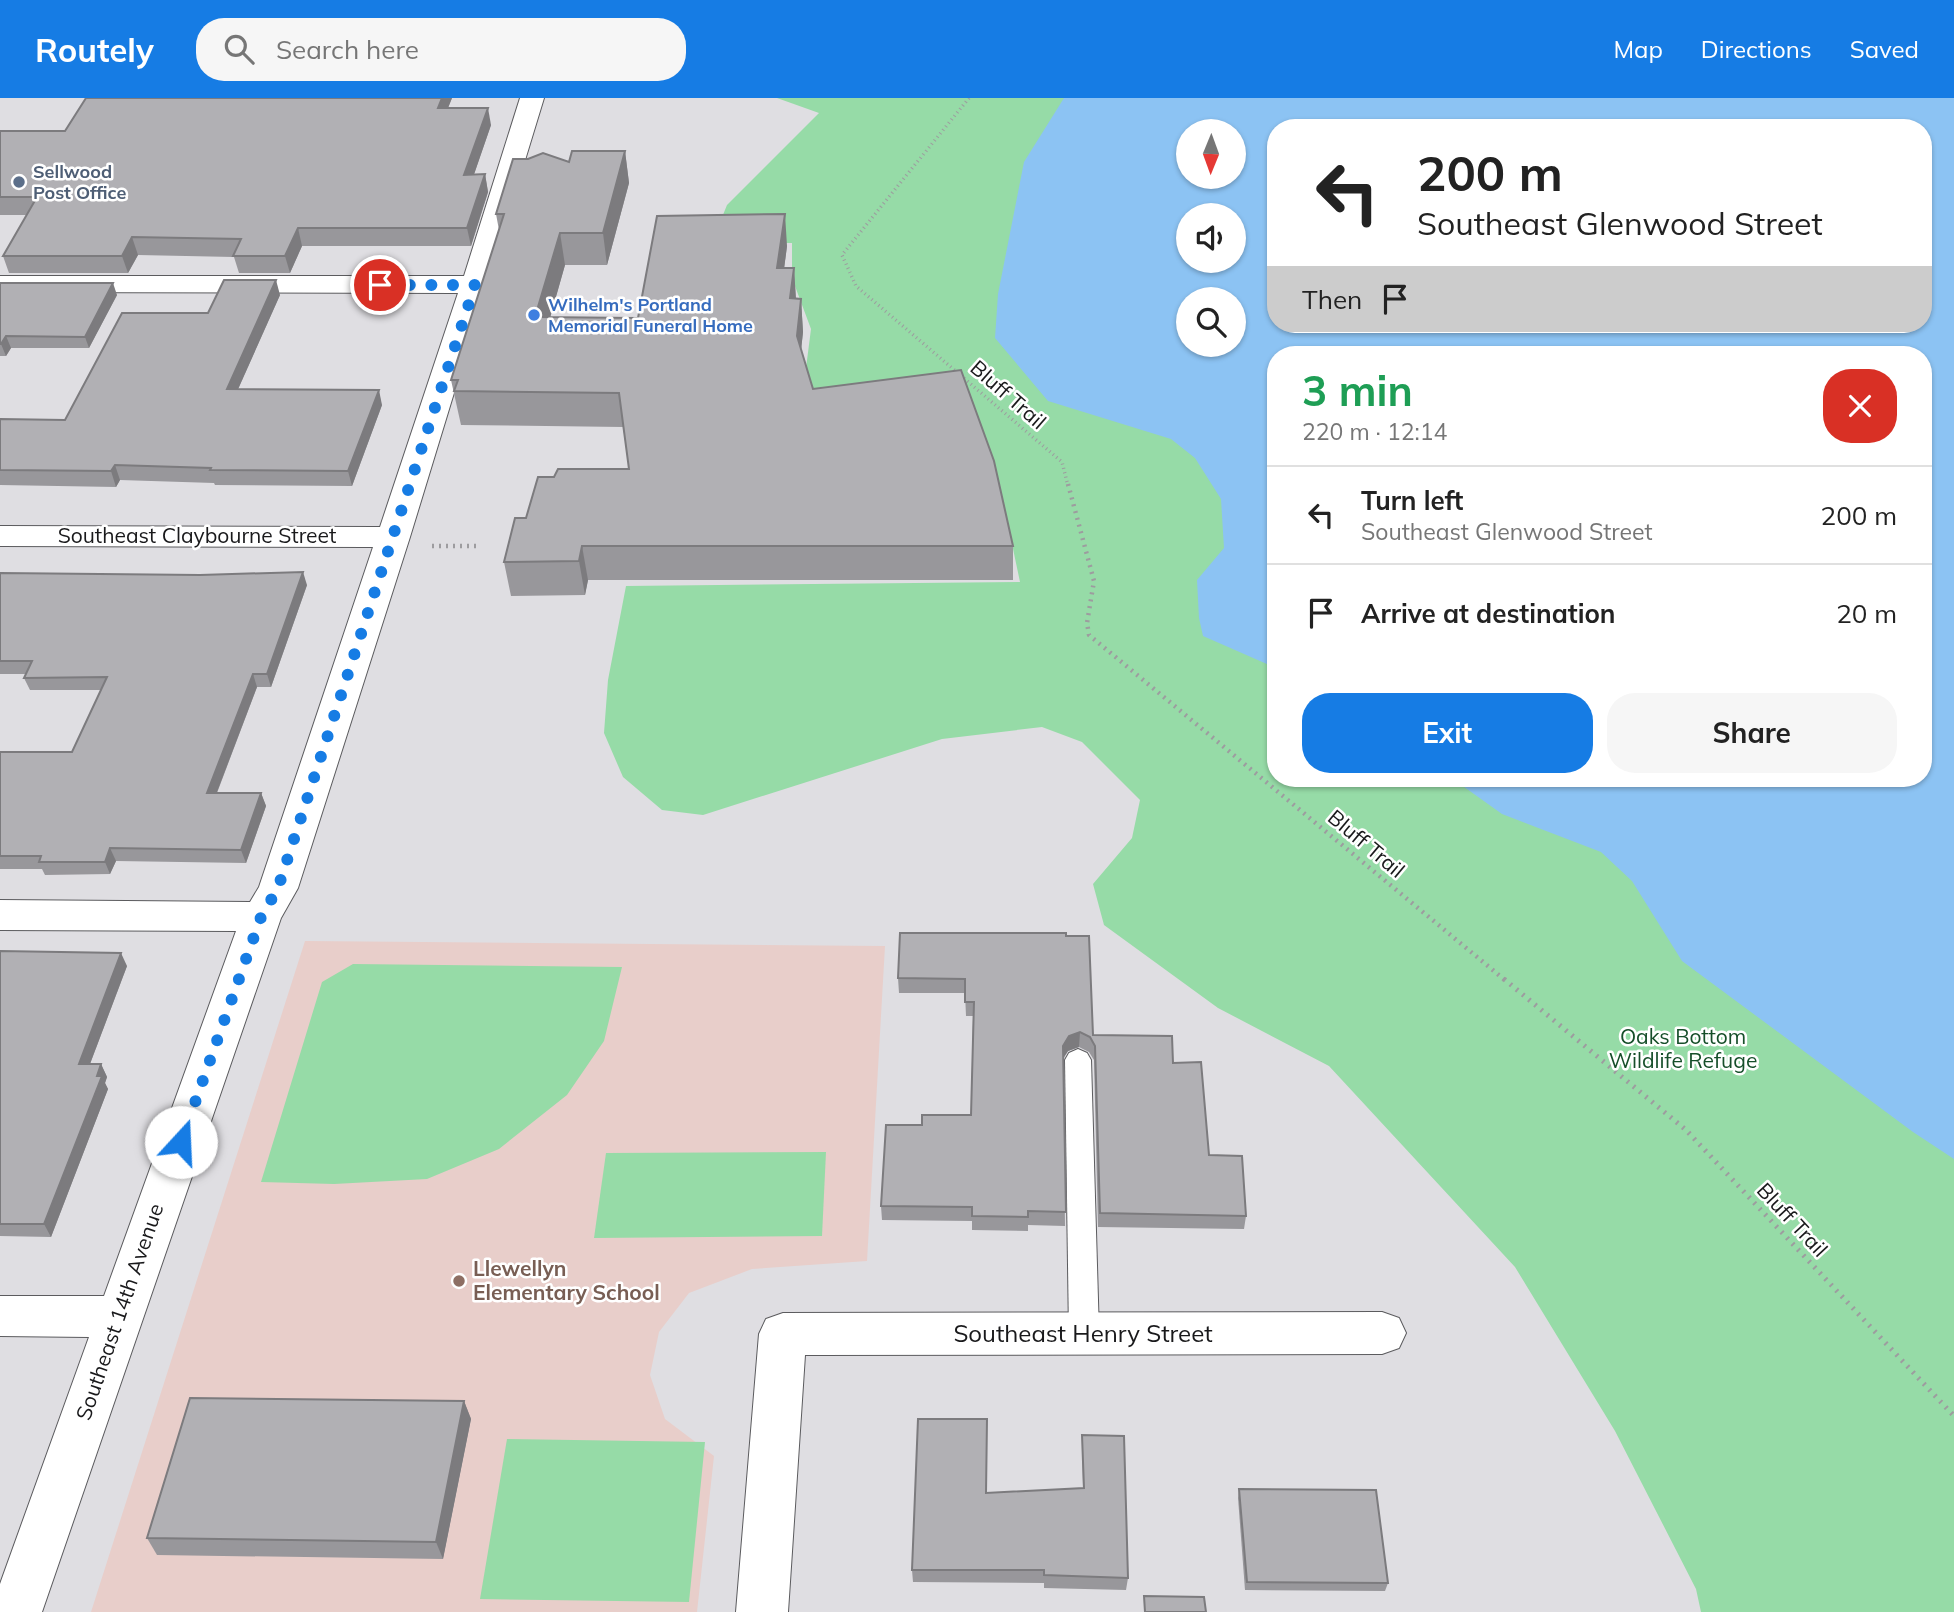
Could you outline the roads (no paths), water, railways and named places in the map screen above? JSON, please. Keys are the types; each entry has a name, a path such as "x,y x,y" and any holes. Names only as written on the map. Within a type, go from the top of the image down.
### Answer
{"street":[{"name":"Southeast 14th Avenue","path":"16,1612 261,917 278,888 394,537 532,98"},
{"path":"0,284 475,285"},
{"name":"Southeast Claybourne Street","path":"0,536 394,537"},
{"path":"0,915 261,917"},
{"path":"0,1316 118,1317"},
{"name":"Southeast Henry Street","path":"762,1612 783,1334 1382,1333"}],"lane":[{"path":"1078,1060 1084,1334"}],"water":[{"path":"1064,98 1954,98 1954,1159 1913,1132 1682,961 1632,881 1601,852 1502,814 1464,787 1932,787 1932,346 1267,346 1267,664 1203,636 1197,580 1224,548 1221,499 1195,458 1171,439 1048,401 995,338 998,294 1024,162"}],"place":[{"name":"Sellwood Post Office","path":"19,182"},
{"name":"Wilhelm's Portland Memorial Funeral Home","path":"534,315"},
{"name":"Llewellyn Elementary School","path":"459,1281"}],"park label":[{"name":"Oaks Bottom Wildlife Refuge","path":"1683,1049"}]}
